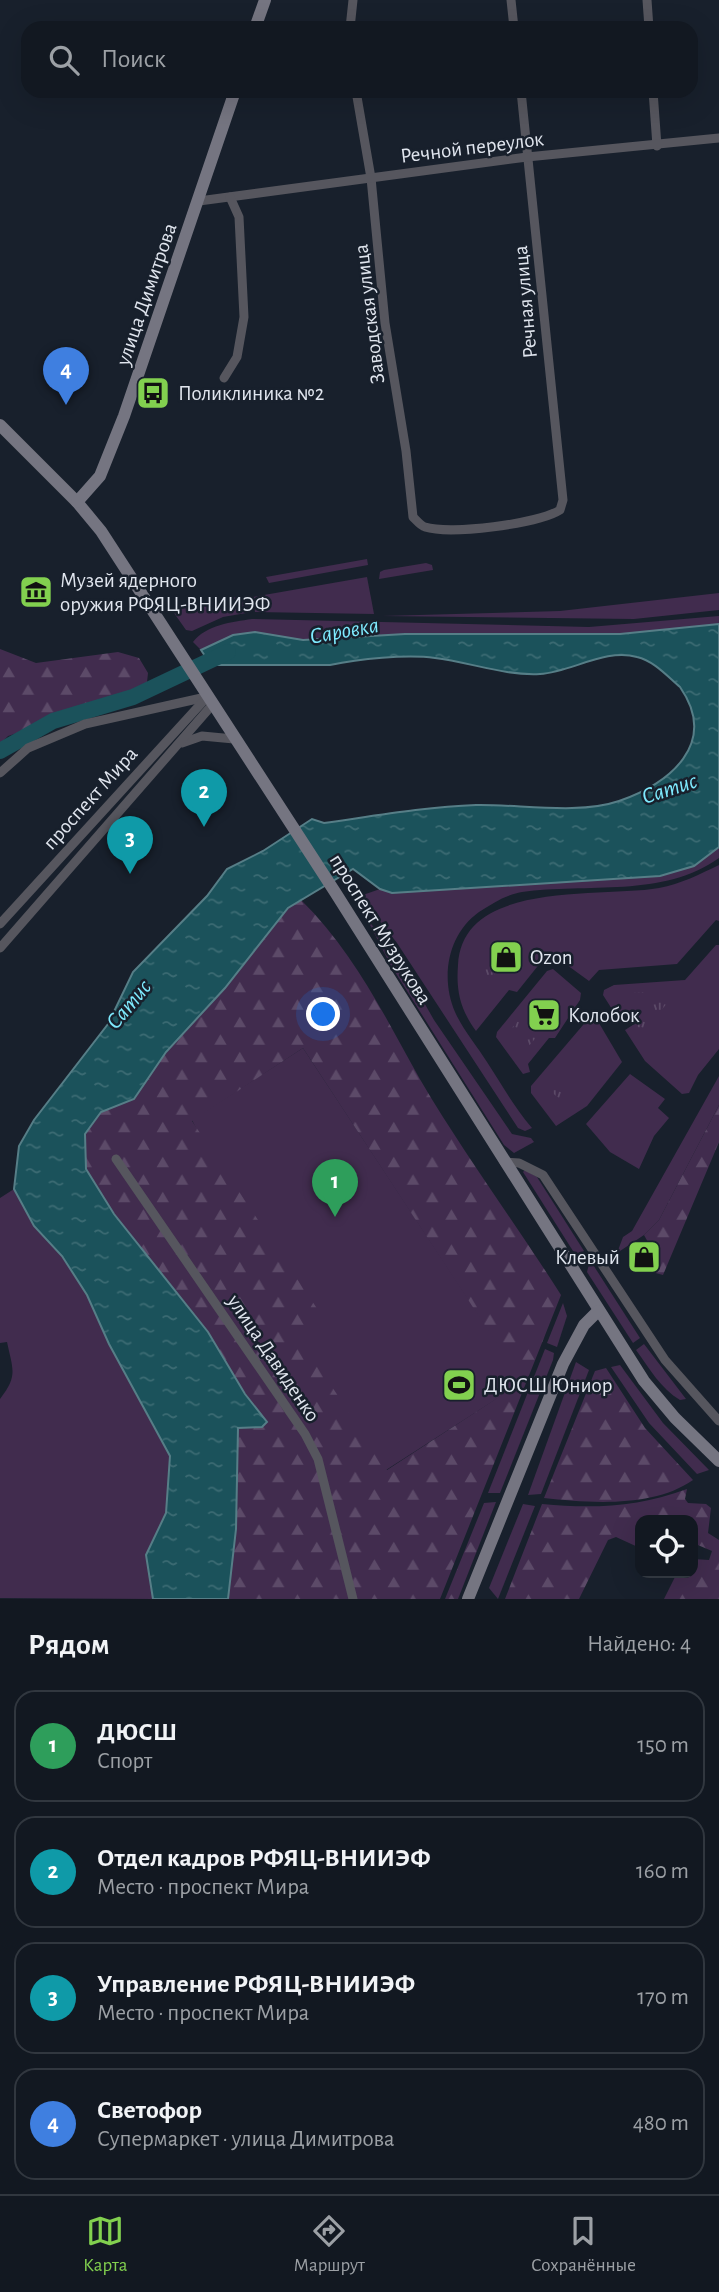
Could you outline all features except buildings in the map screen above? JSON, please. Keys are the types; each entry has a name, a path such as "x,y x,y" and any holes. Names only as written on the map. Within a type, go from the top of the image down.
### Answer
{"main road":[{"path":"258,21 265,0"},
{"name":"улица Димитрова","path":"77,502 100,475 105,464 199,201 233,98"},
{"name":"проспект Музрукова","path":"0,425 77,502 101,531 335,892 644,1381 675,1418 719,1461"},
{"path":"468,1599 563,1364 584,1325 598,1311"}],"street":[{"path":"351,21 353,0"},
{"path":"511,0 513,21"},
{"path":"647,0 648,21"},
{"name":"Заводская улица","path":"357,98 371,178 385,323 406,451 413,517 424,527"},
{"name":"Речная улица","path":"424,527 511,526 549,517 560,510 562,500 522,98"},
{"path":"654,98 657,146"},
{"name":"Речной переулок","path":"199,201 527,156 657,146 719,138"},
{"path":"224,379 237,357 244,317 239,217 230,197"},
{"path":"0,773 29,748 85,724 207,695"},
{"name":"проспект Мира","path":"0,948 180,744 207,695"},
{"name":"проспект Мира","path":"0,924 207,695"},
{"path":"180,744 202,736 234,739"},
{"name":"улица Давиденко","path":"116,1159 305,1434 317,1459 353,1599"},
{"path":"504,1162 519,1163 543,1175 665,1360 719,1421"}],"green space":[{"path":"367,559 368,565 269,583 266,577"},
{"path":"426,563 432,565 433,570 379,579 380,572 384,570"},
{"path":"367,577 374,614 255,612 253,597"},
{"path":"719,593 719,610 634,619 382,616 560,611"},
{"path":"249,595 252,612 223,617 192,631 186,630 174,613 183,606"},
{"path":"719,616 719,624 620,634 405,634 303,640 255,632 201,650 193,642 212,628 252,619 589,627"},
{"path":"0,649 36,663 118,652 139,658 148,673 146,691 8,736 0,744"},
{"path":"719,847 719,858 697,871 674,879 624,887 547,890 510,895 479,912 460,932 450,957 450,999 462,1025 532,1128 525,1131 518,1128 397,943 360,896 380,889 392,893 660,876 694,866"},
{"path":"719,865 719,921 716,920 677,964 599,970 589,981 549,952 517,992 509,990 476,1031 460,1000 458,965 465,937 483,918 508,905 539,898 659,888"},
{"path":"301,900 353,963 421,1081 561,1295 440,1599 228,1599 236,1529 238,1428 262,1427 266,1422 114,1214 86,1169 85,1134 101,1112 134,1099 166,1052 225,988 288,908","holes":["303,1048 522,1382 387,1470 305,1346 320,1313 192,1121"]},
{"path":"367,919 397,955 434,1020 512,1134 531,1138 534,1142 514,1153 504,1145 390,964"},
{"path":"716,945 719,945 719,1049 698,1075 689,1093 682,1094 645,1061 625,1030 636,1023 628,1011 617,1017 603,995 604,990 614,985 685,980"},
{"path":"481,964 504,982 490,998 468,979"},
{"path":"553,969 581,993 580,1000 555,1038 549,1038 528,1064 530,1072 523,1074 496,1037 497,1032 547,971"},
{"path":"669,990 674,995 642,1033 617,994"},
{"path":"521,1018 539,1034 528,1047 509,1031"},
{"path":"589,1018 596,1018 622,1062 587,1106 556,1126 531,1093 531,1086"},
{"path":"303,1048 523,1382 386,1470 304,1346 192,1120"},
{"path":"630,1074 665,1099 658,1108 669,1118 654,1136 639,1169 610,1152 586,1124"},
{"path":"558,1076 575,1090 564,1103 547,1088"},
{"path":"719,1076 719,1105 659,1220 644,1235 617,1253 623,1237 632,1231"},
{"path":"719,1105 719,1142 663,1275 644,1270 658,1260 644,1235 659,1220"},
{"path":"525,1170 537,1177 584,1251 579,1254 573,1251 523,1172"},
{"path":"14,1189 34,1226 62,1256 87,1295 109,1344 170,1456 166,1513 146,1555 153,1599 0,1598 0,1399 10,1384 12,1372 7,1342 0,1343 0,1198"},
{"path":"590,1260 640,1338 633,1343 587,1272"},
{"path":"563,1303 567,1316 557,1347 547,1343"},
{"path":"644,1344 686,1399 680,1400 656,1378 636,1350"},
{"path":"545,1349 554,1353 553,1360 500,1493 488,1493"},
{"path":"576,1362 589,1370 541,1494 528,1495"},
{"path":"620,1365 663,1423 709,1470 697,1474 649,1423 611,1367"},
{"path":"606,1368 645,1428 693,1480 677,1489 640,1499 601,1502 544,1498 595,1371"},
{"path":"687,1489 685,1499 688,1503 706,1504 711,1508 708,1533 719,1540 719,1599 664,1599 674,1578 698,1578 698,1559 709,1560 712,1551 698,1545 698,1515 635,1515 635,1546 616,1537 608,1540 579,1599 505,1599 542,1504 616,1505"},
{"path":"496,1502 458,1599 445,1599 484,1503"},
{"path":"523,1504 535,1506 498,1599 489,1588"}],"water":[{"name":"Сатис","path":"719,624 719,847 694,866 660,876 392,893 380,889 353,869 288,908 225,988 166,1052 134,1099 101,1112 85,1134 86,1169 114,1214 208,1332 245,1394 267,1422 262,1427 238,1428 236,1529 228,1599 153,1599 146,1555 166,1513 170,1456 109,1344 87,1295 62,1256 34,1226 14,1189 19,1146 34,1120 108,1024 133,972 207,896 227,869 263,851 312,819 324,823 457,806 567,808 619,801 656,784 671,772 683,759 691,743 694,726 691,707 680,687 649,662 625,655 601,658 552,672 527,674 423,657 382,658 330,665 211,665 201,650 233,635 255,632 303,640 405,634 620,634"}],"waterway":[{"name":"Саровка","path":"0,751 53,721 133,697 228,652"}],"place":[{"name":"Поликлиника №2","path":"153,393"},
{"name":"Светофор","path":"66,405"},
{"name":"Музей ядерного оружия РФЯЦ-ВНИИЭФ","path":"36,592"},
{"name":"Отдел кадров РФЯЦ-ВНИИЭФ","path":"204,827"},
{"name":"Управление РФЯЦ-ВНИИЭФ","path":"130,874"},
{"name":"Ozon","path":"506,957"},
{"name":"Колобок","path":"544,1015"},
{"name":"ДЮСШ","path":"335,1217"},
{"name":"Клевый","path":"644,1257"},
{"name":"ДЮСШ Юниор","path":"459,1385"}]}
